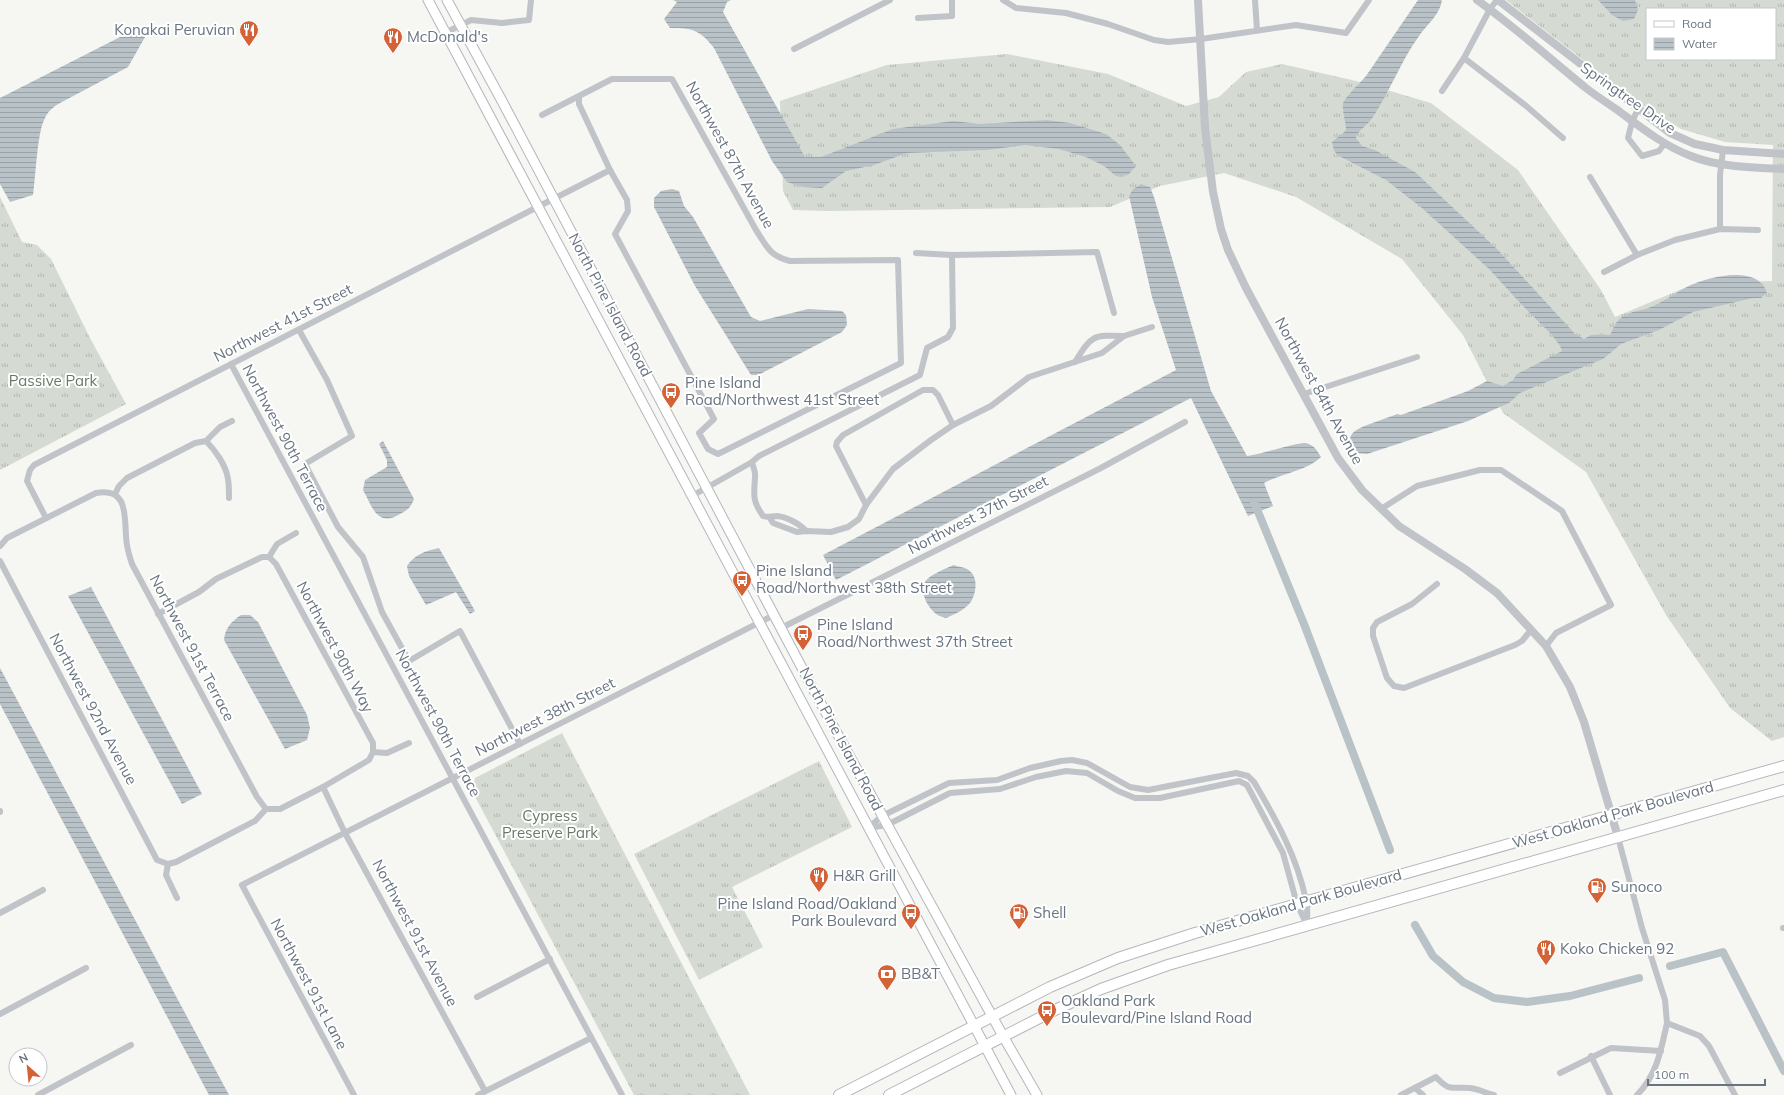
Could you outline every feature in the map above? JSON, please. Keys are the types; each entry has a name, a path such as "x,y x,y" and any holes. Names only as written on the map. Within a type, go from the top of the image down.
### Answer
{"main road":[{"name":"North Pine Island Road","path":"428,0 1011,1095"},
{"name":"North Pine Island Road","path":"447,0 882,816 1002,1036 1037,1095"},
{"name":"West Oakland Park Boulevard","path":"839,1095 1050,987 1118,958 1195,933 1301,902 1784,766"},
{"name":"West Oakland Park Boulevard","path":"889,1095 1002,1036 1074,1001 1133,977 1203,954 1784,790"}],"street":[{"path":"445,33 471,20 502,23 530,20 531,0"},
{"path":"794,50 890,0"},
{"path":"918,18 952,16 952,0"},
{"name":"Northwest 84th Avenue","path":"1198,0 1208,159 1221,229 1228,250 1246,288 1338,458 1362,490 1399,526 1466,569 1497,593 1546,646 1570,687 1584,722 1613,815 1642,928 1665,1000 1667,1023 1658,1064 1646,1086 1637,1095"},
{"path":"1255,0 1257,30"},
{"path":"1004,1 1016,8 1066,13 1108,24 1154,40 1168,42 1201,39 1296,25 1346,33 1369,0"},
{"name":"Springtree Drive","path":"1477,0 1587,89 1632,122 1665,142 1691,156 1721,163 1747,168 1784,169"},
{"path":"1442,91 1464,58 1490,9 1497,0"},
{"name":"Springtree Drive","path":"1497,0 1638,109 1676,136 1695,144 1723,150 1784,154"},
{"path":"1464,58 1525,105 1563,138"},
{"name":"Northwest 87th Avenue","path":"542,115 612,79 672,79 756,230 769,250 778,258 790,261 898,260 901,363 718,454 708,449 699,433 714,418 615,234 628,211 628,205 627,200 610,170"},
{"path":"579,96 579,104 610,170"},
{"path":"1638,109 1632,122 1628,138 1642,156 1659,151 1665,142"},
{"path":"1720,229 1721,163 1723,150"},
{"name":"Northwest 41st Street","path":"46,518 27,481 27,475 30,470 42,462 610,170"},
{"path":"1590,177 1637,255"},
{"path":"1604,272 1637,255 1675,240 1720,229 1758,230"},
{"path":"916,253 1097,252 1114,313"},
{"path":"692,496 752,462 759,456 920,375 927,348 948,337 953,328 952,254"},
{"path":"752,462 756,476 753,488 755,502 763,516 770,518 778,516 800,524 806,531 832,532 848,527 858,519 893,469 930,440 953,425 991,406 1029,377 1102,353 1124,336 1152,327"},
{"path":"299,330 327,380 352,436 305,464 338,527 363,557 382,612 409,661 460,631 520,744"},
{"path":"1075,362 1092,339 1100,335 1124,336"},
{"path":"1304,394 1417,357"},
{"name":"Northwest 90th Terrace","path":"231,364 622,1095"},
{"path":"866,506 836,446 837,442 843,435 923,390 933,390 938,395 953,425"},
{"path":"0,546 7,538 96,493 106,491 115,494 119,486 127,478 195,443 206,441 220,427 232,421"},
{"name":"Northwest 37th Street","path":"781,628 1099,469 1185,422"},
{"path":"206,441 212,447 224,466 228,479 229,498"},
{"path":"1381,509 1417,486 1480,470 1501,470 1562,511 1610,605 1556,633 1546,646"},
{"name":"Northwest 91st Terrace","path":"115,494 123,503 126,519 127,544 132,564 257,797 266,809"},
{"path":"158,614 199,592 216,579 262,557 269,557 277,544 296,533"},
{"name":"Northwest 90th Way","path":"269,557 276,564 373,743 372,752"},
{"name":"Northwest 92nd Avenue","path":"0,561 157,860 168,864"},
{"path":"1437,584 1412,604 1377,622 1373,628 1373,636 1387,678 1394,686 1404,688 1515,645 1522,641 1531,630"},
{"name":"Northwest 38th Street","path":"242,885 774,615"},
{"path":"177,898 166,875 168,864 176,862 256,821 266,809 280,809 323,787 369,760 372,752 387,753 409,743"},
{"path":"868,828 882,816 949,783 997,780 1030,768 1060,761 1072,760 1087,763 1130,787 1148,790 1236,773 1248,776 1254,782 1291,850 1307,925"},
{"path":"868,828 887,825 950,793 1000,789 1036,777 1066,771 1087,773 1118,791 1135,798 1160,798 1239,781 1247,785 1283,854 1301,902 1307,925"},
{"path":"1224,784 1236,773"},
{"name":"Northwest 91st Avenue","path":"323,787 346,833 485,1091"},
{"name":"Northwest 91st Lane","path":"242,885 354,1095"},
{"path":"0,913 43,890"},
{"path":"477,997 550,958"},
{"path":"0,1014 86,968"},
{"path":"1667,1023 1700,1036 1709,1046 1735,1095"},
{"path":"478,1095 591,1038"},
{"path":"38,1095 131,1045"},
{"path":"1560,1073 1591,1056 1611,1048 1661,1051"},
{"path":"1591,1056 1610,1095"},
{"path":"1401,1095 1436,1077 1446,1087 1470,1088 1494,1095"},
{"path":"1415,1088 1423,1095"},
{"path":"1450,1088 1450,1095"}],"green space":[{"path":"1506,0 1784,0 1784,737 1772,741 1730,708 1666,615 1586,472 1503,413 1463,335 1402,259 1296,197 1224,173 1160,186 1110,207 829,211 793,210 783,191 780,101 887,65 1007,54 1108,74 1186,106 1219,97 1246,72 1282,64 1356,81 1431,103 1518,170 1601,290 1615,317 1694,284 1772,281 1773,145 1725,142 1681,129 1640,104"},
{"name":"Passive Park","path":"0,197 22,242 37,245 51,259 90,338 126,404 0,470"},
{"name":"Cypress Preserve Park","path":"562,733 750,1095 634,1095 472,791 475,778"},
{"path":"819,761 852,827 732,887 763,947 699,980 634,854"}],"water":[{"path":"673,0 731,0 727,2 723,12 805,157 821,157 893,129 953,121 980,124 1047,120 1070,123 1106,134 1120,145 1136,166 1128,175 1116,176 1104,166 1086,157 1059,149 1025,145 987,150 907,153 874,165 846,171 822,188 803,187 787,182 772,161 714,48 704,37 695,31 670,28 664,19 677,2"},
{"path":"1418,0 1442,0 1439,10 1413,46 1373,117 1359,132 1356,138 1362,146 1375,150 1415,172 1498,250 1575,334 1584,339 1591,335 1610,335 1618,321 1625,315 1655,305 1694,284 1718,277 1743,275 1754,278 1762,284 1767,293 1761,298 1753,298 1693,312 1659,330 1621,344 1603,359 1520,393 1509,403 1468,421 1367,454 1355,453 1350,447 1350,439 1352,434 1360,428 1397,414 1401,415 1468,391 1487,381 1503,386 1513,380 1517,374 1562,351 1552,335 1490,270 1422,208 1386,180 1339,156 1334,151 1332,142 1346,130 1343,110 1344,101 1366,76"},
{"path":"1598,0 1635,0 1638,10 1634,19 1623,21 1612,15"},
{"path":"136,31 145,37 128,67 60,103 48,113 40,133 33,195 10,202 0,184 0,98 128,33"},
{"path":"1141,184 1150,187 1154,197 1211,391 1247,456 1295,444 1305,443 1314,448 1321,457 1309,466 1264,483 1273,506 1248,516 1191,398 836,580 823,555 1176,370 1152,297 1129,196 1133,189"},
{"path":"672,189 679,191 684,206 693,217 751,317 760,321 808,309 842,311 846,315 847,325 842,332 758,375 751,375 695,286 654,207 654,198 661,191"},
{"path":"383,441 414,499 405,511 392,518 381,517 376,513 363,490 365,480 387,467 387,460 379,444"},
{"path":"439,548 475,611 470,614 456,592 426,605 409,576 407,566 413,559 425,552"},
{"path":"954,565 965,568 971,572 975,579 976,587 970,603 960,611 946,618 936,614 932,610 925,599 923,586 927,579"},
{"path":"91,587 202,794 182,804 68,596"},
{"path":"241,615 250,615 258,622 307,715 310,728 307,740 285,749 224,640 229,626"},
{"path":"0,668 229,1095 209,1095 0,704"}],"waterway":[{"path":"1254,502 1304,624 1390,850"},
{"path":"1415,925 1433,956 1463,982 1494,998 1527,1002 1570,996 1639,978"},
{"path":"1670,966 1723,952 1784,1071"}],"place":[{"name":"Konakai Peruvian","path":"249,47"},
{"name":"McDonald's","path":"393,54"},
{"name":"Pine Island Road/Northwest 41st Street","path":"671,409"},
{"name":"Pine Island Road/Northwest 38th Street","path":"742,597"},
{"name":"Pine Island Road/Northwest 37th Street","path":"803,651"},
{"name":"H&R Grill","path":"819,893"},
{"name":"Sunoco","path":"1597,904"},
{"name":"Pine Island Road/Oakland Park Boulevard","path":"911,930"},
{"name":"Shell","path":"1019,930"},
{"name":"Koko Chicken 92","path":"1546,966"},
{"name":"BB&T","path":"887,991"},
{"name":"Oakland Park Boulevard/Pine Island Road","path":"1047,1027"}]}
